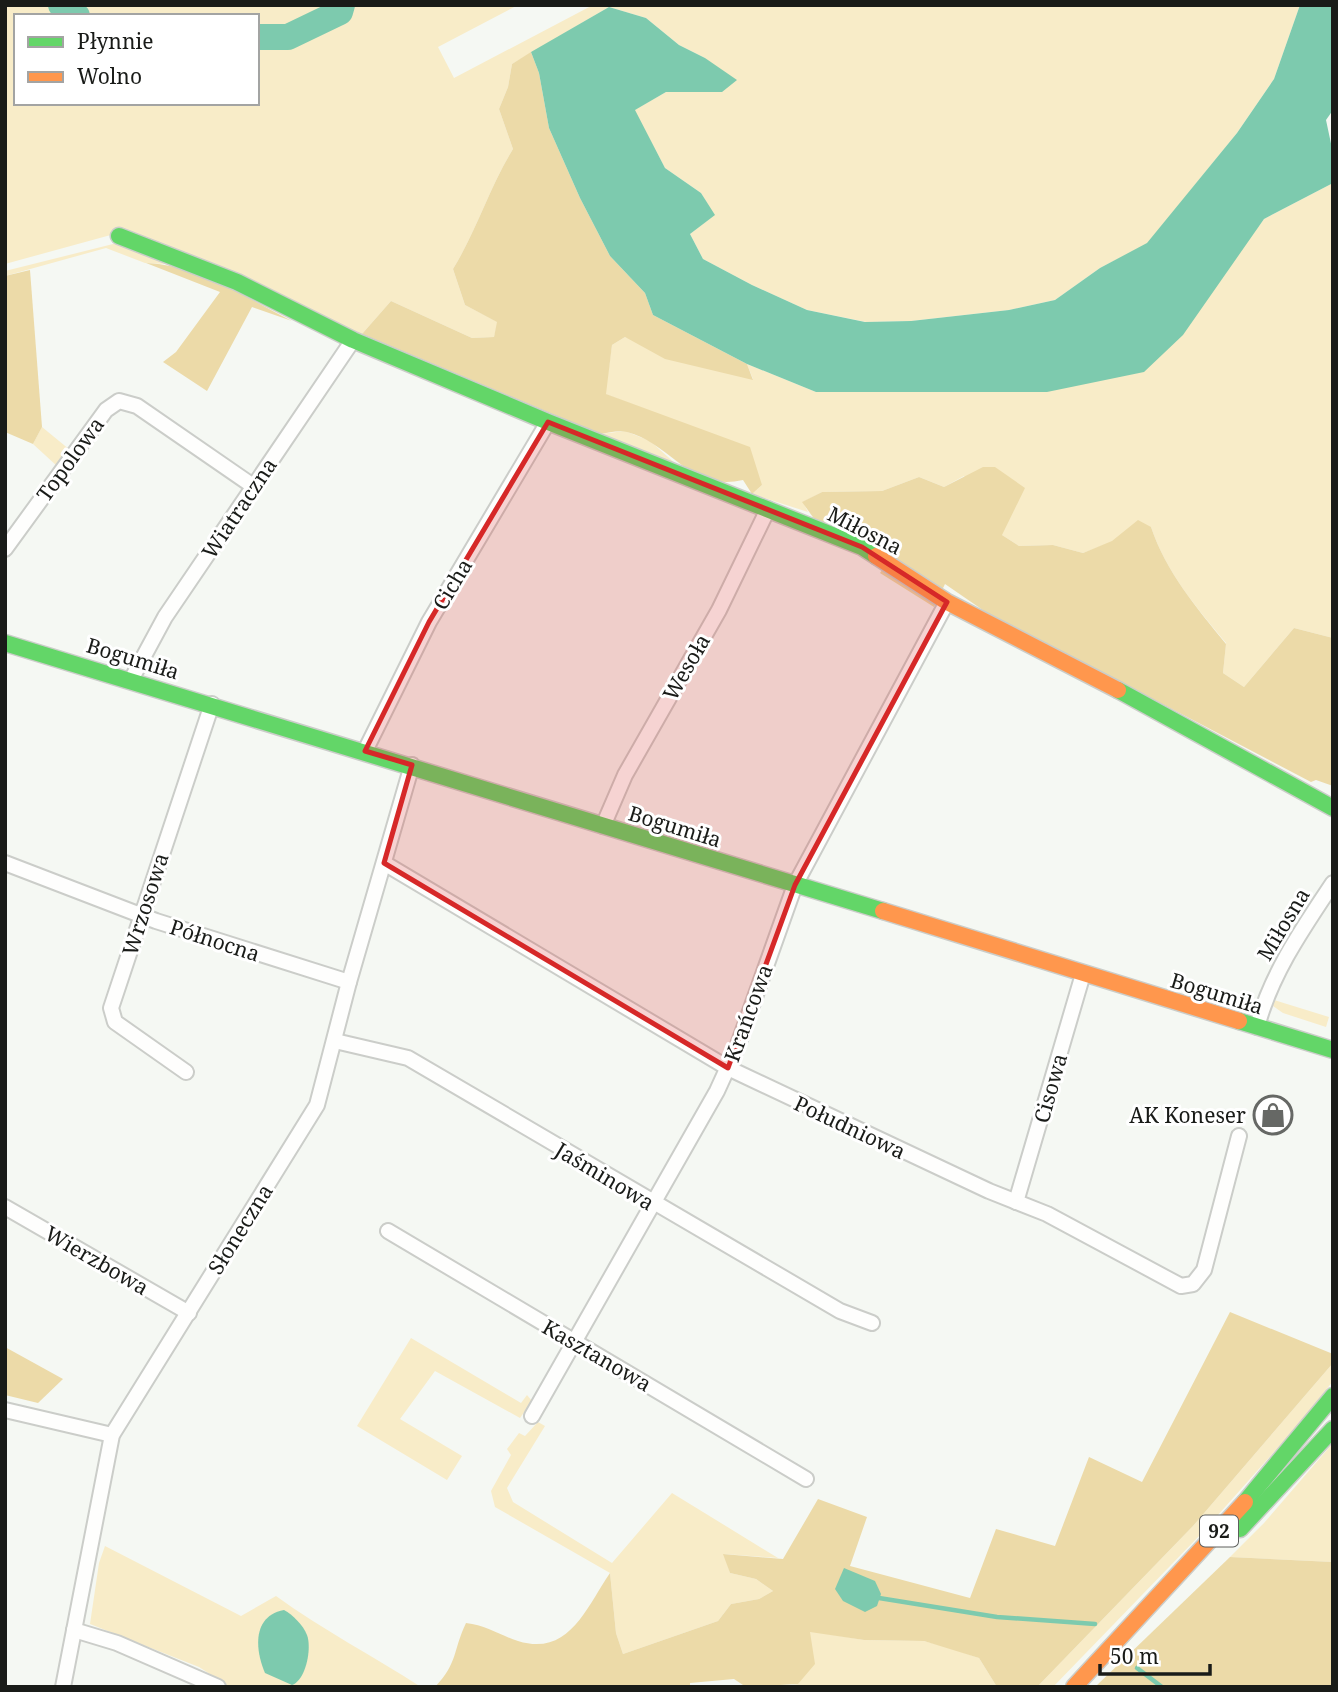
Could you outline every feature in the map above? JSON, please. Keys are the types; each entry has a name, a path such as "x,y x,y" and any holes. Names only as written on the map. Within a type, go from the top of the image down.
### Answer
{"street":[{"name":"Miłosna","path":"119,236 237,282 353,340 548,422 862,547 947,602 1203,734 1333,808"},
{"name":"Wiatraczna","path":"131,680 165,617 353,340"},
{"name":"Topolowa","path":"5,549 106,410 120,401 137,406 253,486"},
{"name":"Cicha","path":"365,751 419,642 548,422"},
{"name":"Wesoła","path":"603,826 625,775 719,610 768,509"},
{"name":"Krańcowa","path":"532,1416 728,1068 794,886 947,602"},
{"name":"Bogumiła","path":"5,643 412,765 794,886 1333,1050"},
{"name":"Wrzosowa","path":"186,1072 111,1016 212,704"},
{"name":"Słoneczna","path":"63,1687 112,1435 317,1105 349,982 412,765"},
{"name":"Północna","path":"5,863 142,915 349,982"},
{"name":"Południowa","path":"384,863 728,1068 1047,1214 1168,1280 1186,1287 1193,1284 1204,1270 1239,1136"},
{"name":"Miłosna","path":"1257,1027 1270,986 1333,883"},
{"name":"Cisowa","path":"1016,1202 1083,974"},
{"name":"Jaśminowa","path":"335,1041 408,1058 653,1204 840,1311 872,1323"},
{"name":"Wierzbowa","path":"5,1207 189,1313"},
{"name":"Kasztanowa","path":"387,1231 806,1479"},
{"name":"92","path":"1100,1661 1119,1635 1243,1505 1333,1396"},
{"path":"5,1410 112,1435"},
{"name":"92","path":"1074,1687 1219,1551 1333,1429"},
{"path":"74,1630 117,1643 218,1687"}],"highlighted area":[{"path":"548,422 862,547 947,602 795,885 728,1068 384,863 412,765 365,751 429,622"}],"shaded area":[{"path":"5,5 518,5 438,47 454,78 593,5 1300,5 1274,79 1237,133 1147,244 1100,268 1055,300 1009,310 911,321 866,322 807,310 703,259 690,234 714,215 701,193 665,168 634,110 666,92 722,92 705,58 679,45 646,18 609,7 512,64 508,87 499,109 513,149 453,269 465,305 498,322 494,337 472,338 391,301 362,334 118,233 5,264"},
{"path":"1300,5 1333,5 1333,110 1326,120 1333,153 1333,183 1264,219 1183,335 1144,372 1047,392 816,392 747,364 653,315 645,293 610,256 580,198 549,128 539,73 531,52 609,7 646,18 679,45 705,58 737,80 722,92 666,92 635,110 665,168 701,193 715,215 690,234 703,259 807,310 865,322 911,321 1009,310 1055,300 1100,268 1147,243 1237,133 1274,79"},
{"path":"531,52 539,73 549,128 580,198 610,256 645,293 653,315 747,364 753,380 665,359 625,337 612,345 606,394 750,447 762,485 752,494 743,480 724,482 708,479 681,465 642,438 624,431 600,434 362,334 391,301 472,338 494,337 497,322 465,305 453,269 513,149 499,109 508,87 512,64"},
{"path":"1333,183 1333,638 1294,628 1244,687 1223,673 1226,643 1173,574 1151,527 1083,553 1053,545 1019,546 1002,535 964,476 944,487 919,477 882,491 822,492 803,502 808,512 752,494 762,485 703,431 605,394 612,345 625,337 753,379 747,364 816,392 891,391 1228,267 1264,219"},
{"path":"121,242 292,321 165,264 145,263 106,248 5,276 5,271"},
{"path":"146,263 165,265 203,276 292,321 252,307 207,391 163,362 176,352 220,292"},
{"path":"30,270 42,427 33,444 5,432 5,276"},
{"path":"42,427 70,450 57,466 33,444"},
{"path":"625,431 650,441 677,465 600,434"},
{"path":"983,467 995,467 1025,488 1002,535 1019,546 1053,545 1083,553 1112,541 1138,520 1151,527 1173,574 1226,644 1223,673 1244,687 1294,628 1333,638 1333,786 1316,780 1311,782 1109,676 1006,626 945,584 934,607 880,573 887,563 815,520 802,502 822,492 882,491 919,477 944,487"},
{"path":"1274,1000 1329,1017 1326,1027 1283,1013 1273,1006"},
{"path":"1230,1312 1333,1354 1333,1363 1193,1526 1037,1687 997,1687 979,1658 924,1641 864,1640 810,1632 815,1664 798,1684 746,1687 734,1679 690,1683 690,1687 435,1687 448,1671 466,1623 518,1641 536,1644 551,1642 574,1626 610,1573 616,1633 623,1654 718,1621 731,1604 759,1599 773,1591 756,1579 730,1573 723,1554 783,1559 818,1499 867,1517 850,1566 970,1598 996,1529 1055,1546 1089,1457 1142,1482"},
{"path":"411,1338 521,1403 527,1395 532,1401 520,1418 435,1371 400,1419 462,1456 447,1480 357,1426"},
{"path":"5,1347 63,1379 38,1403 5,1395"},
{"path":"1333,1363 1333,1381 1299,1424 1201,1534 1053,1687 1037,1687 1193,1526"},
{"path":"538,1422 545,1426 507,1488 513,1502 612,1563 672,1493 778,1558 724,1554 730,1573 756,1579 773,1591 759,1599 731,1604 718,1621 623,1654 616,1633 610,1573 495,1507 491,1491 511,1455 507,1449 519,1433 525,1436"},
{"path":"1333,1443 1333,1562 1230,1557 1264,1523"},
{"path":"105,1546 241,1616 276,1596 421,1687 230,1687 199,1667 90,1624 99,1563"},
{"path":"1230,1557 1333,1562 1333,1687 1095,1687"},
{"path":"844,1568 875,1581 881,1594 877,1606 865,1612 843,1601 835,1589"},
{"path":"284,1610 300,1624 308,1641 304,1670 292,1685 265,1673 258,1645 261,1627 266,1619"},
{"path":"810,1631 864,1640 924,1641 947,1647 979,1658 997,1687 780,1687 798,1684"}],"waterway":[{"path":"61,5 74,14"},
{"path":"259,37 288,37 340,12 342,5"},
{"path":"879,1598 997,1617 1095,1624"},
{"path":"1137,1668 1162,1687"}],"traffic: fast":[{"path":"119,236 237,282 353,340 548,422 862,547 876,556"},
{"path":"5,643 883,911"},
{"path":"1118,690 1333,808"},
{"path":"1239,1021 1333,1050"},
{"path":"1245,1502 1333,1396"},
{"path":"1240,1529 1333,1429"}],"traffic: slow":[{"path":"876,556 947,602 1118,690"},
{"path":"883,911 1239,1021"},
{"path":"1074,1687 1245,1502"}],"place":[{"name":"AK Koneser","path":"1273,1115"}]}
